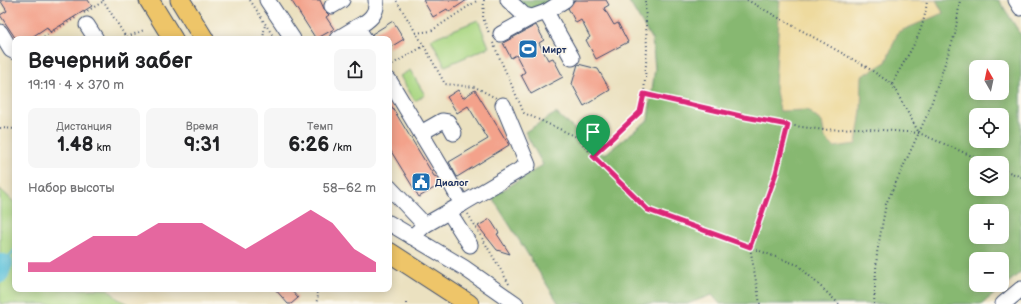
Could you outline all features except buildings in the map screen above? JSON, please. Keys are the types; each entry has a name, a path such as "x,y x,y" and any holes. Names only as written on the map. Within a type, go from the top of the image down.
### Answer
{"main road":[{"path":"149,0 171,36"},
{"path":"180,0 202,36"},
{"path":"392,254 469,304"}],"street":[{"path":"348,36 360,33 366,22 375,14 377,7 376,0"},
{"path":"508,0 524,15 532,18"},
{"path":"501,34 546,12 565,0"},
{"path":"1016,0 1021,8"},
{"path":"268,1 290,36"},
{"path":"546,12 572,58"},
{"path":"87,25 94,36"},
{"path":"0,32 12,50"},
{"path":"392,85 445,173 470,245"},
{"path":"412,237 425,225 528,164 504,99"},
{"path":"421,133 442,121 448,122 454,133"},
{"path":"392,190 425,225"},
{"path":"392,225 463,267 516,304"},
{"path":"1003,304 1021,289"}],"path":[{"path":"250,0 273,36"},
{"path":"396,0 445,84 475,87 504,99 515,92"},
{"path":"416,33 431,31 478,0"},
{"path":"484,0 483,18 524,113 578,137 593,156 648,210 798,265 839,304"},
{"path":"593,156 640,112 644,94 647,49 645,0"},
{"path":"747,0 865,66 892,84 919,133"},
{"path":"892,84 920,33 926,12 927,0"},
{"path":"874,304 877,253 886,204 928,113 955,34 960,0"},
{"path":"45,36 103,1 126,36"},
{"path":"263,36 265,24"},
{"path":"131,36 144,30"},
{"path":"392,64 424,46"},
{"path":"644,94 745,117 788,125 824,130 857,128 919,133 972,156"},
{"path":"760,304 750,247 776,173 788,125"},
{"path":"0,128 12,129"},
{"path":"1009,172 1021,177"},
{"path":"456,208 510,285"},
{"path":"316,292 318,296 316,304"}],"green space":[{"path":"516,0 552,0 531,12"},
{"path":"628,0 780,0 807,110 822,122 825,138 861,111 861,76 886,62 897,32 943,13 936,0 999,0 1021,35 1021,272 1009,282 1009,252 969,252 969,292 997,292 982,304 720,304 712,295 687,304 559,304 492,197 543,165 525,132 556,113 604,155 648,120 655,68 652,40"},
{"path":"478,20 489,47 445,66 431,39"},
{"path":"410,70 425,95 415,101 400,76"},
{"path":"0,189 12,200 12,292 111,292 118,299 129,304 0,304"}],"sand":[{"path":"780,0 936,0 943,13 898,32 886,62 862,76 861,111 856,144 834,147 825,138 822,122 807,110 780,111 775,86"}],"waterway":[{"path":"4,263 12,254"},
{"path":"0,263 4,263 0,274"}],"place":[{"name":"Мирт","path":"528,49"},
{"name":"Диалог","path":"421,182"}],"route":[{"path":"644,94 745,117 788,125 776,173 762,208 750,247 648,210 593,156 640,112 644,94"}]}
